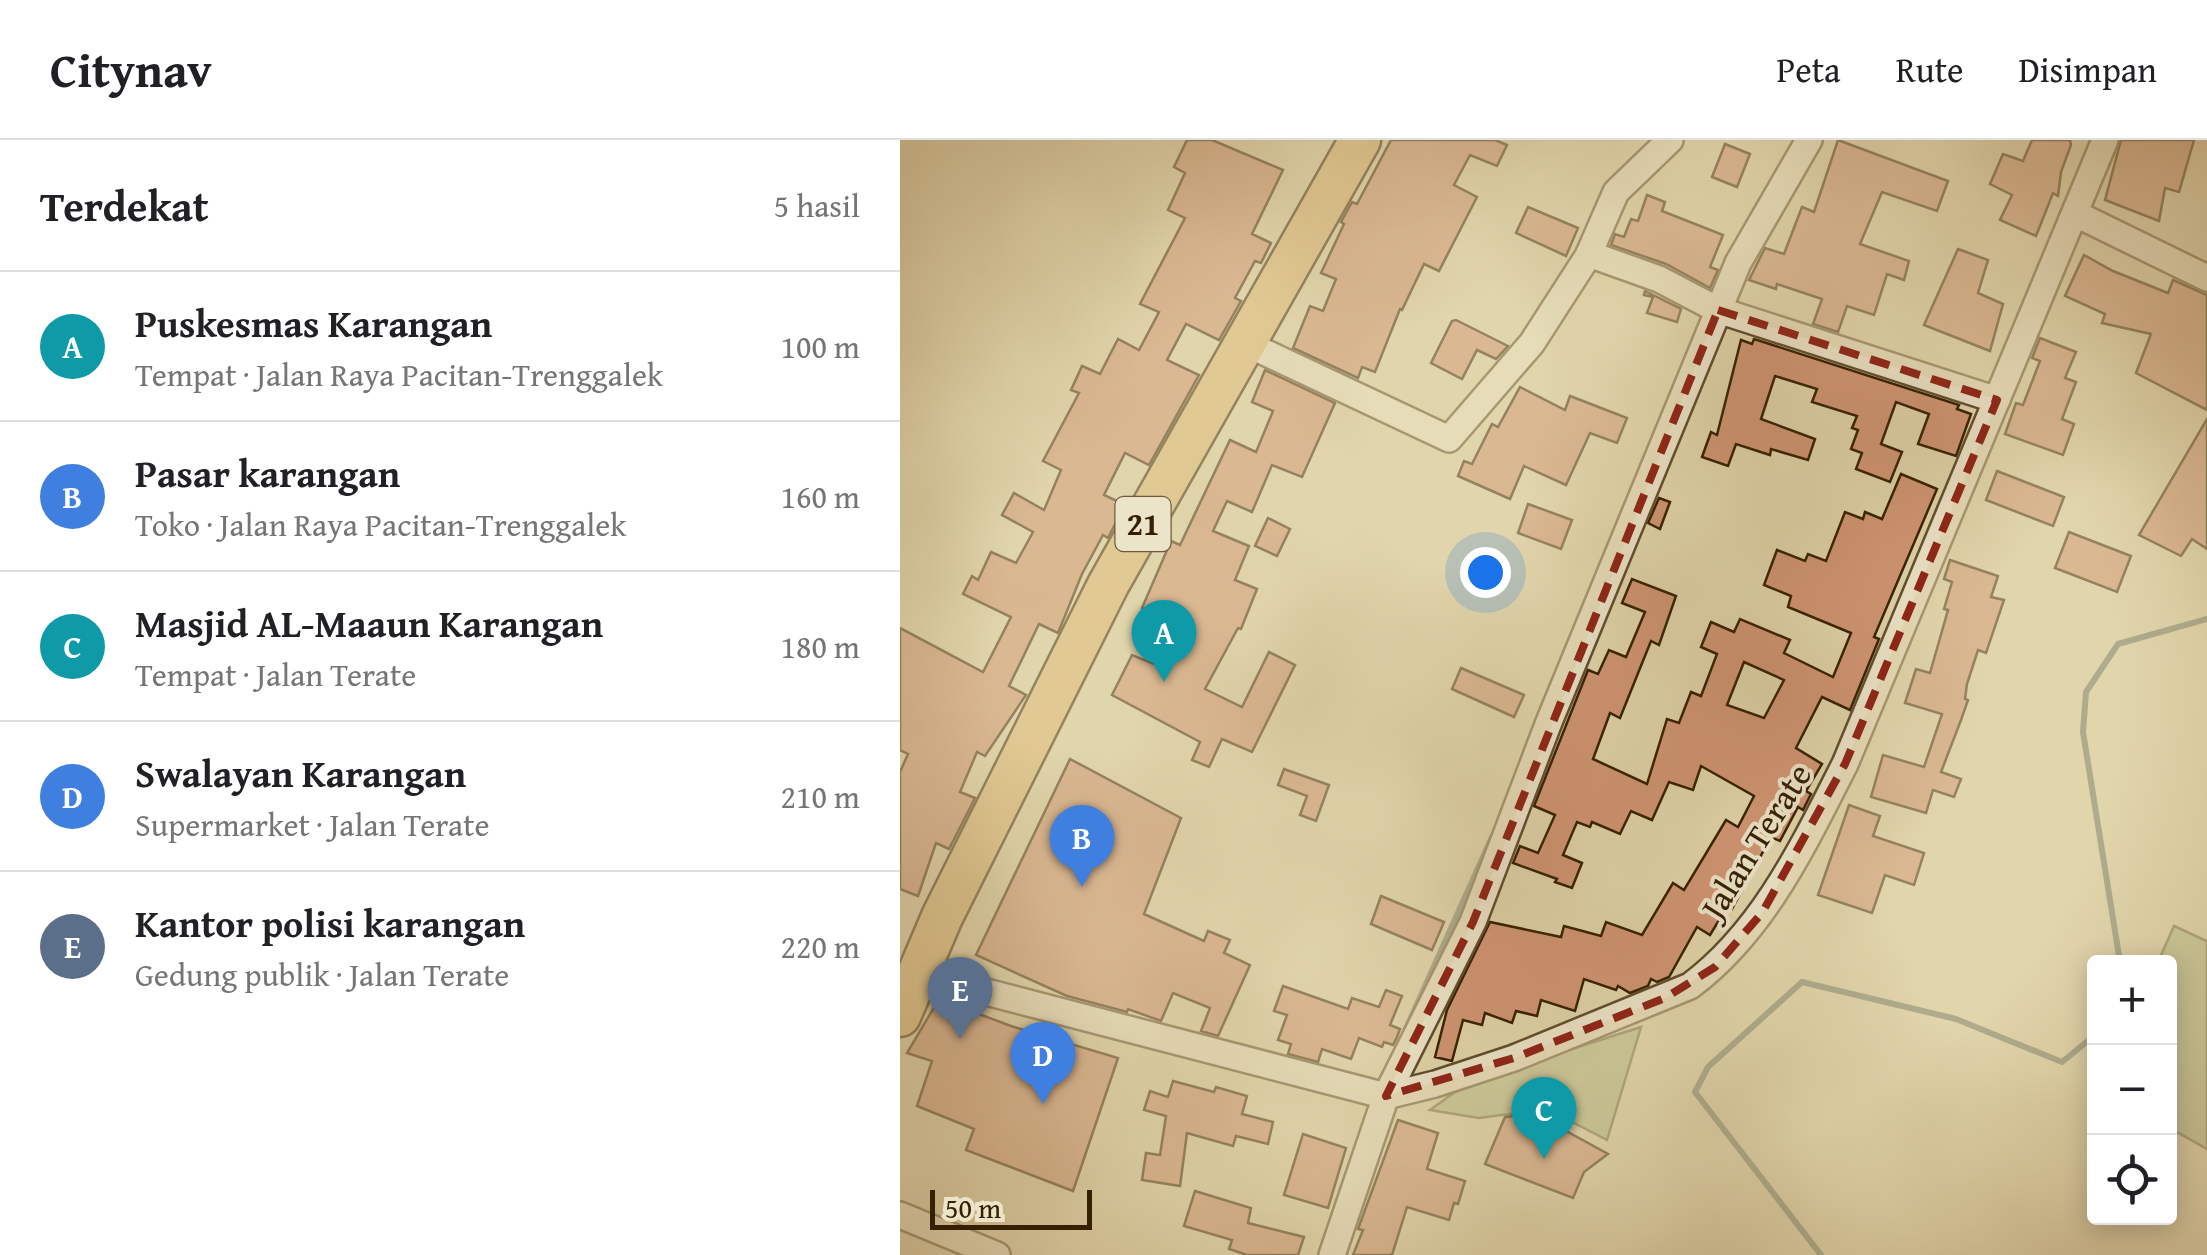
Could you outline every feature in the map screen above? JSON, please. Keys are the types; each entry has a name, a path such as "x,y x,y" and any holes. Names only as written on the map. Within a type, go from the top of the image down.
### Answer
{"highway":[{"name":"21","path":"908,972 942,917 1108,585 1360,140"},
{"path":"900,1016 908,972"}],"street":[{"path":"1245,344 1449,440 1532,343 1589,254 1616,192 1670,140"},
{"path":"1332,1255 1386,1096 1473,922 1713,308 1809,140"},
{"name":"Jalan Terate","path":"908,972 1386,1096 1514,1058 1690,986 1715,967 1762,913 1804,844 1845,764 2105,140"},
{"path":"2076,214 2207,278"},
{"path":"1589,254 1659,279 1713,308 1996,400"},
{"path":"900,1215 997,1255"}],"highlighted area":[{"path":"1718,310 1997,400 1845,764 1762,913 1715,967 1665,998 1514,1058 1386,1096 1473,922"}],"green space":[{"path":"2174,926 2207,941 2207,1149 2177,1132 2177,955 2161,955"},
{"path":"1641,1027 1607,1140 1547,1109 1479,1118 1430,1110 1469,1082"}],"building":[{"path":"1187,140 1212,140 1283,170 1252,234 1271,243 1261,263 1255,261 1235,298 1241,301 1219,340 1186,324 1167,360 1199,375 1149,465 1125,453 1104,495 1121,503 1117,520 1108,538 1103,535 1082,574 1058,633 1039,624 1009,686 1026,695 985,756 977,752 960,792 975,798 949,849 936,843 918,896 900,889 900,772 908,754 900,750 900,628 983,672 1011,617 963,594 972,576 978,580 991,552 1016,563 1033,532 1002,515 1014,493 1044,510 1061,470 1043,461 1079,393 1071,390 1082,366 1100,374 1118,339 1139,350 1159,312 1140,304 1185,218 1168,210 1185,173 1174,167"},
{"path":"1391,140 1495,140 1507,145 1497,166 1470,155 1454,185 1477,197 1439,271 1424,264 1400,309 1375,372 1362,367 1358,378 1293,348 1310,306 1323,311 1336,279 1321,273 1344,224 1341,222 1352,202 1357,204"},
{"path":"1838,140 1948,181 1937,211 1882,192 1860,244 1909,261 1904,280 1887,274 1874,315 1847,306 1838,332 1813,324 1822,299 1777,284 1776,289 1749,280 1765,248 1784,254 1802,207 1814,212"},
{"path":"2032,140 2070,140 2071,145 2061,172 2058,196 2053,193 2036,236 2000,220 2012,195 1990,184 2003,154 2023,161"},
{"path":"2121,140 2194,140 2179,192 2165,188 2159,221 2105,200"},
{"path":"1725,144 1750,154 1737,187 1712,177"},
{"path":"1647,195 1665,202 1662,211 1723,235 1710,267 1718,270 1710,288 1666,264 1611,245 1615,234 1624,237 1631,219 1638,221"},
{"path":"1528,207 1578,228 1566,256 1516,233"},
{"path":"1958,249 1988,260 1978,293 2003,304 1990,351 1924,325"},
{"path":"2084,255 2168,293 2173,280 2207,295 2207,410 2136,373 2151,334 2102,323 2105,314 2065,296"},
{"path":"1645,291 1681,309 1677,322 1647,313 1653,297 1644,295"},
{"path":"1456,320 1508,346 1496,359 1477,350 1462,379 1431,363"},
{"path":"2040,338 2076,352 2065,378 2076,382 2062,419 2074,424 2063,455 2005,434 2016,403 2023,405 2040,361 2032,358"},
{"path":"1754,339 1959,405 1957,409 1971,414 1956,456 1918,444 1929,414 1896,402 1881,444 1902,452 1890,482 1856,469 1862,453 1851,449 1858,430 1852,428 1857,416 1812,402 1817,389 1775,376 1761,419 1815,439 1808,460 1771,449 1770,455 1736,444 1728,466 1702,457 1711,432 1717,435 1741,340 1752,344"},
{"path":"1265,370 1335,403 1302,477 1272,465 1252,512 1227,501 1213,531 1249,546 1235,580 1257,589 1241,629 1238,628 1205,689 1242,707 1269,652 1295,665 1252,752 1222,739 1209,767 1192,760 1200,742 1112,695 1132,655 1164,668 1187,625 1142,608 1171,541 1180,545 1230,440 1256,452 1273,411 1252,402"},
{"path":"1520,387 1565,410 1570,396 1627,418 1617,443 1590,433 1566,485 1524,466 1510,499 1458,476 1464,461 1472,464 1492,424 1498,427"},
{"path":"2207,419 2207,549 2192,539 2181,556 2139,535"},
{"path":"1997,471 2064,497 2053,526 1986,500"},
{"path":"1901,474 1937,489 1874,637 1879,639 1850,710 1822,697 1796,748 1822,764 1806,791 1811,794 1803,810 1798,807 1780,841 1771,837 1732,909 1727,907 1710,935 1697,927 1669,977 1657,982 1651,979 1648,986 1630,993 1618,986 1616,990 1584,979 1575,1011 1541,1000 1537,1016 1516,1011 1512,1023 1485,1013 1482,1025 1463,1020 1452,1061 1435,1057 1447,1010 1490,922 1561,937 1564,926 1601,936 1606,922 1642,935 1673,883 1684,890 1726,820 1738,827 1754,796 1701,766 1693,790 1669,782 1652,820 1631,811 1620,834 1592,822 1590,827 1577,822 1563,855 1582,863 1572,888 1513,863 1520,846 1538,853 1555,815 1534,806 1588,670 1598,674 1609,650 1626,657 1645,612 1622,603 1632,579 1676,596 1659,645 1651,641 1620,718 1610,713 1593,759 1647,784 1667,719 1679,723 1691,692 1701,696 1717,654 1701,647 1711,622 1734,632 1740,619 1790,640 1784,653 1833,677 1851,633 1788,607 1791,596 1764,585 1777,550 1805,561 1808,554 1826,561 1845,512 1863,519 1865,512 1882,519","holes":["1744,662 1784,680 1764,718 1727,705"]},
{"path":"1659,498 1670,502 1660,529 1648,523"},
{"path":"1528,504 1572,520 1561,549 1518,533"},
{"path":"1268,518 1290,529 1277,556 1255,546"},
{"path":"2069,532 2131,556 2117,592 2055,568"},
{"path":"1950,560 1998,576 1991,597 2004,600 1986,653 1978,650 1967,684 1968,700 1941,772 1961,779 1954,797 1933,790 1926,813 1871,797 1883,755 1924,767 1942,714 1905,703 1916,669 1930,673 1948,610 1944,609 1952,582 1944,579"},
{"path":"1461,668 1524,695 1514,717 1452,689"},
{"path":"1070,759 1181,818 1144,914 1204,941 1208,931 1230,940 1224,953 1250,965 1218,1036 1201,1031 1210,1008 1173,993 1161,1021 1128,1009 1127,1012 1067,996 976,955"},
{"path":"1284,769 1329,785 1316,821 1300,815 1307,796 1278,785"},
{"path":"1849,805 1880,816 1873,836 1924,853 1914,885 1885,875 1872,913 1818,895"},
{"path":"1381,896 1444,922 1432,950 1371,924"},
{"path":"1283,986 1348,1009 1352,998 1379,1007 1386,990 1402,996 1390,1025 1400,1029 1397,1037 1393,1045 1384,1042 1382,1047 1359,1038 1351,1059 1322,1049 1318,1062 1288,1054 1291,1044 1278,1040 1287,1015 1274,1011"},
{"path":"939,999 1011,1026 1118,1058 1073,1191 966,1150 974,1129 917,1106 932,1061 907,1053"},
{"path":"1173,1081 1247,1096 1242,1114 1273,1122 1268,1144 1236,1136 1233,1146 1187,1133 1180,1186 1142,1180 1146,1153 1160,1155 1166,1116 1144,1110 1150,1091 1168,1097"},
{"path":"1535,1114 1608,1154 1584,1172 1573,1198 1485,1164 1505,1117"},
{"path":"1398,1120 1438,1133 1427,1169 1465,1181 1458,1204 1454,1203 1449,1220 1407,1207 1392,1255 1353,1255 1363,1230 1358,1229"},
{"path":"1303,1134 1346,1148 1328,1208 1284,1195"},
{"path":"1195,1191 1251,1208 1248,1223 1304,1237 1298,1255 1247,1255 1229,1249 1232,1240 1184,1226"}],"waterway":[{"path":"2119,955 2083,732 2086,692 2118,644 2207,619"},
{"path":"1405,1031 1492,837"},
{"path":"1821,1255 1695,1092 1708,1067 1802,982 1956,1019 2062,1062 2087,1042"}],"place":[{"name":"Puskesmas Karangan","path":"1164,682"},
{"name":"Pasar karangan","path":"1082,887"},
{"name":"Kantor polisi karangan","path":"960,1039"},
{"name":"Swalayan Karangan","path":"1043,1104"},
{"name":"Masjid AL-Maaun Karangan","path":"1544,1159"}]}
